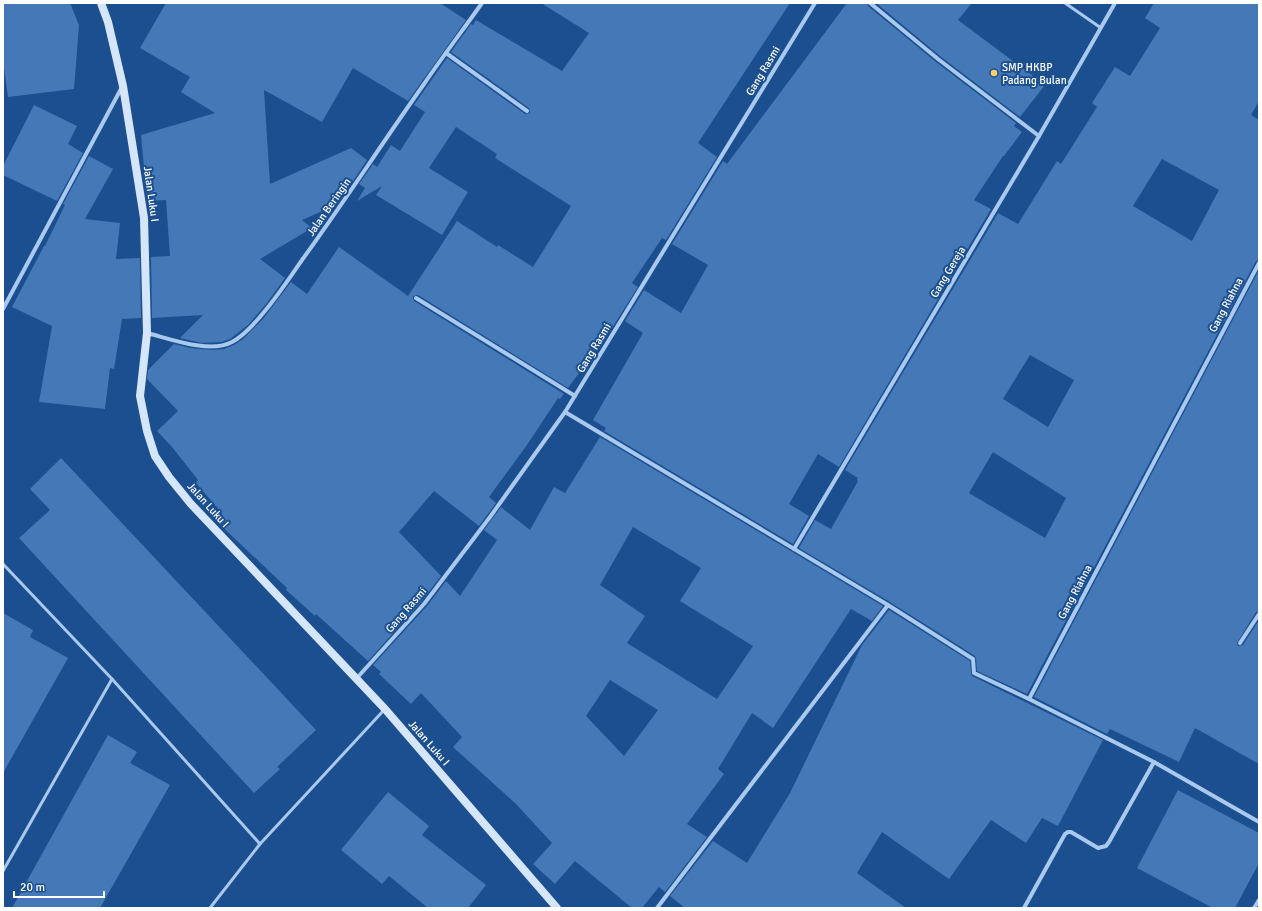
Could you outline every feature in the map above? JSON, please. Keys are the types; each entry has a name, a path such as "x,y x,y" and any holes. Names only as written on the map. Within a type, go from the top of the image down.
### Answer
{"street":[{"name":"Jalan Luku I","path":"100,3 108,22 123,86 144,218 147,333 140,396 147,431 155,456 169,477 191,504 385,709 556,908"},
{"name":"Jalan Beringin","path":"147,333 206,348 232,342 243,335 287,282 424,83 482,3"},
{"name":"Gang Rasmi","path":"355,679 424,604 490,517 565,412 815,3"},
{"path":"870,3 938,59 1039,136"},
{"name":"Gang Gereja","path":"794,549 1039,136 1115,3"},
{"path":"446,53 528,111"},
{"path":"3,309 123,86"},
{"name":"Gang Riahna","path":"1029,699 1259,263"},
{"path":"416,298 575,396"},
{"path":"565,412 888,605 973,659 974,672 1154,762 1259,822"},
{"path":"657,908 888,605"},
{"path":"1240,643 1259,614"},
{"path":"1024,908 1065,834 1071,832 1098,848 1106,846 1154,762"},
{"path":"1254,908 1259,900"}],"lane":[{"path":"1065,3 1101,28"},
{"path":"3,564 112,679 260,844"},
{"path":"3,871 112,679"},
{"path":"210,908 260,844 385,709"}],"building":[{"path":"3,3 70,3 79,25 74,89 8,97 3,60"},
{"path":"166,3 440,3 466,20 408,101 353,68 322,122 264,90 270,184 351,148 367,160 353,181 349,178 327,209 302,220 312,228 260,259 285,278 267,303 248,325 230,339 222,342 202,343 180,338 203,315 152,318 151,257 170,256 166,200 147,201 141,135 215,113 181,92 190,77 140,48"},
{"path":"541,3 790,3 698,143 717,157 666,240 662,238 632,283 638,287 612,328 568,388 418,295 413,296 414,301 564,394 560,399 558,398 527,445 489,497 496,503 479,526 434,491 399,532 441,576 421,602 368,661 316,614 315,616 286,590 287,588 215,520 222,513 196,483 198,480 172,447 157,431 178,411 147,379 148,370 174,344 190,348 213,350 224,349 234,345 243,339 263,319 291,282 307,294 339,247 408,296 457,221 497,247 498,245 533,267 571,206 495,158 497,154 456,127 429,168 468,192 442,235 376,195 382,186 357,201 365,188 359,184 373,164 377,167 391,145 400,151 425,112 414,105 447,58 525,114 530,113 529,108 451,52 471,24 473,25 476,20 562,71 589,33"},
{"path":"847,3 867,3 868,6 936,62 1016,123 1014,126 1022,132 1003,156 974,200 991,209 839,467 818,454 789,504 809,516 793,544 604,431 606,428 593,420 643,333 625,321 644,290 681,313 708,265 672,244 723,161 727,164"},
{"path":"876,3 972,3 958,20 1045,85 1020,117 940,56"},
{"path":"1154,3 1259,3 1259,101 1251,115 1259,120 1259,260 1256,261 1027,694 977,671 975,656 890,602 799,548 815,520 831,529 858,481 858,478 845,470 998,213 1018,224 1057,161 1061,164 1097,107 1092,103 1115,67 1130,76 1160,28 1145,18","holes":["1162,159 1219,190 1192,241 1133,206","1030,355 1074,380 1048,427 1003,399","993,452 1066,498 1045,538 969,493"]},
{"path":"34,105 77,126 68,144 83,153 57,201 3,175 3,166"},
{"path":"89,156 113,169 85,219 120,223 116,259 140,258 141,318 122,319 114,369 110,368 105,409 39,402 52,326 12,307 45,246 65,205 63,204"},
{"path":"1259,270 1259,611 1256,612 1237,643 1238,646 1243,645 1259,620 1259,764 1195,728 1179,762 1110,729 1107,734 1034,697"},
{"path":"600,437 883,606 872,621 851,609 773,728 752,713 718,769 724,774 687,824 707,837 665,892 659,887 642,908 632,908 575,861 555,884 533,864 552,843 516,804 453,747 462,737 421,693 411,704 379,674 381,672 373,665 427,606 446,581 460,596 497,540 484,530 501,507 530,530 554,487 565,493","holes":["633,527 701,568 680,601 753,646 717,699 627,643 645,616 600,585","610,680 658,710 624,756 586,716"]},
{"path":"61,458 316,730 277,767 280,769 254,793 19,538 50,510 30,489"},
{"path":"889,610 970,661 972,676 1103,740 1058,826 1042,818 1026,843 991,820 949,879 882,832 857,873 906,908 685,908 670,896 713,841 747,863 790,793 862,645"},
{"path":"3,613 33,630 30,637 68,658 3,773"},
{"path":"108,735 137,752 130,763 170,785 100,908 12,908"},
{"path":"1178,790 1259,833 1259,863 1235,908 1213,908 1137,868"},
{"path":"388,792 429,826 422,835 486,885 468,908 428,908 389,876 382,884 341,850"}],"place":[{"name":"SMP HKBP Padang Bulan","path":"994,73"}]}
